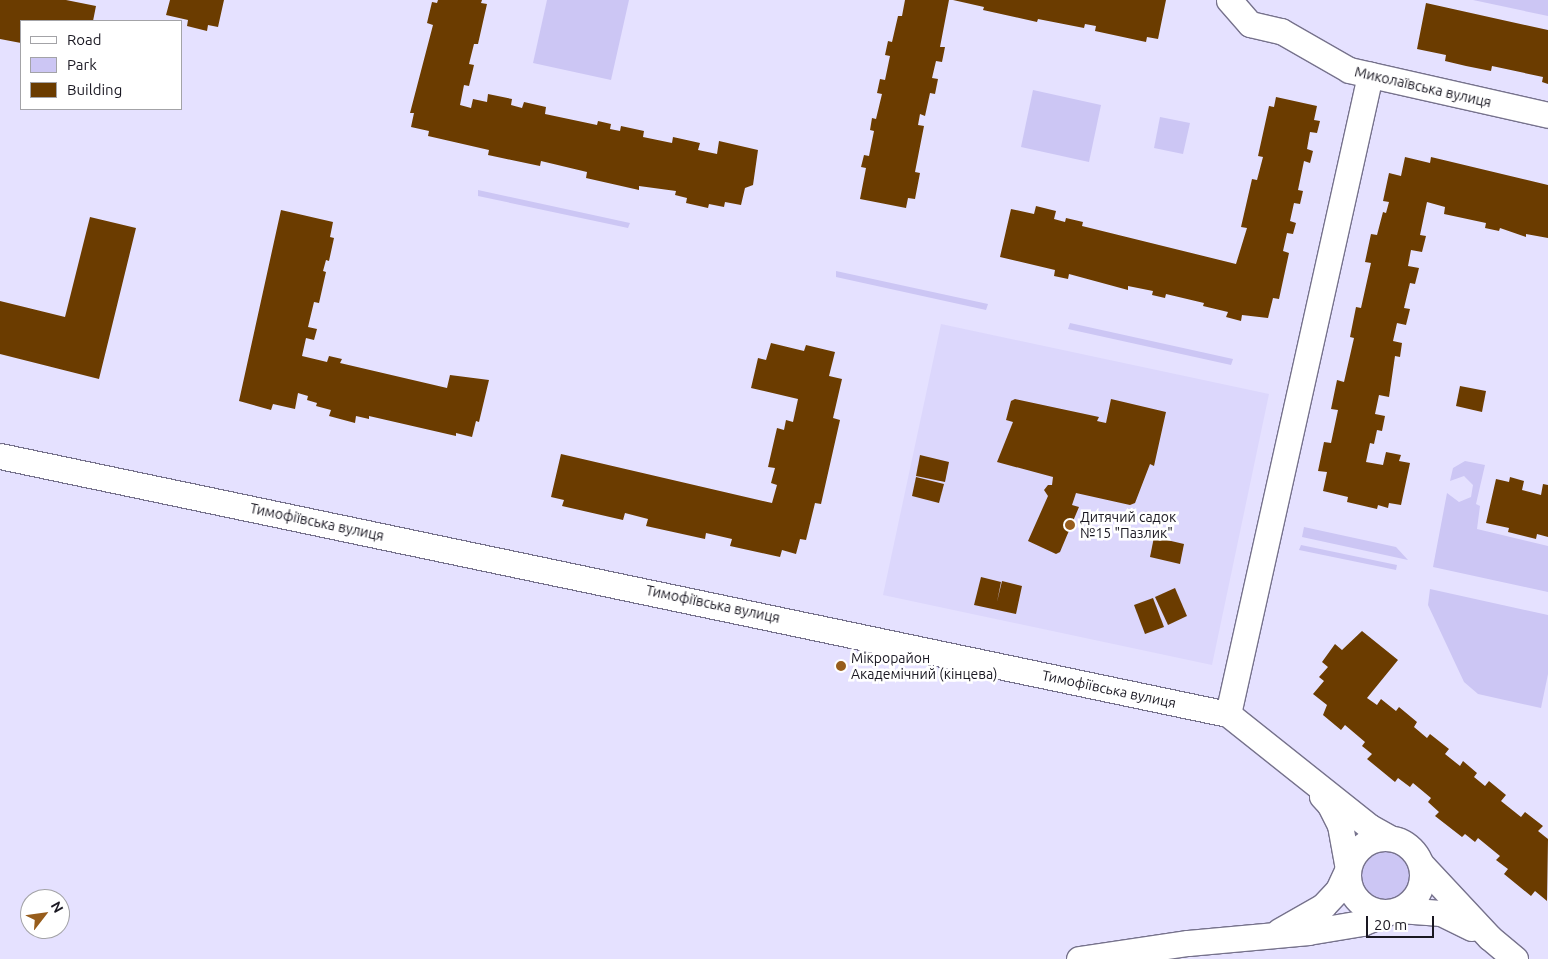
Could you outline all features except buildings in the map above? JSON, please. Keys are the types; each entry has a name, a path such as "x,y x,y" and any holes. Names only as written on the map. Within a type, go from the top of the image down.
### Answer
{"street":[{"name":"Миколаївська вулиця","path":"1229,0 1250,24 1281,31 1349,70 1548,115"},
{"path":"1228,714 1370,75"},
{"name":"Тимофіївська вулиця","path":"0,456 1228,714 1299,772 1388,838"},
{"path":"1299,772 1330,805 1345,843 1348,880 1358,900 1366,907 1393,911 1442,913 1489,937"},
{"path":"1270,936 1323,906 1338,890 1358,849 1377,838 1388,838 1409,846 1421,864 1489,937 1516,959"},
{"path":"1079,959 1188,943 1270,936 1362,923 1393,911 1416,896 1421,886 1421,864"}],"shaded area":[{"name":"Дитячий садок №15 \"Пазлик\"","path":"941,324 1269,394 1212,665 883,595"}],"green space":[{"path":"547,0 629,0 611,80 533,63"},
{"path":"1473,0 1548,0 1548,16"},
{"path":"1033,90 1101,105 1089,162 1021,147"},
{"path":"1160,117 1190,123 1183,154 1154,148"},
{"path":"478,190 630,223 628,228 478,196"},
{"path":"836,271 988,304 986,310 836,277"},
{"path":"1070,323 1233,359 1231,365 1068,329"},
{"path":"1465,461 1485,465 1476,504 1480,506 1477,529 1548,546 1548,592 1433,567 1447,493 1459,502 1471,497 1473,485 1464,476 1450,481 1453,468"},
{"path":"1304,527 1396,547 1408,560 1302,537"},
{"path":"1301,545 1397,565 1396,570 1299,550"},
{"path":"1430,589 1548,615 1548,674 1541,708 1478,694 1464,682 1428,605"},
{"path":"1381,847 1391,847 1406,855 1412,864 1414,875 1412,886 1406,895 1391,903 1381,903 1370,898 1363,891 1358,880 1358,870 1363,859 1370,852"}],"place":[{"name":"Дитячий садок №15 \"Пазлик\"","path":"1070,525"},
{"name":"Мікрорайон Академічний (кінцева)","path":"841,666"}]}
